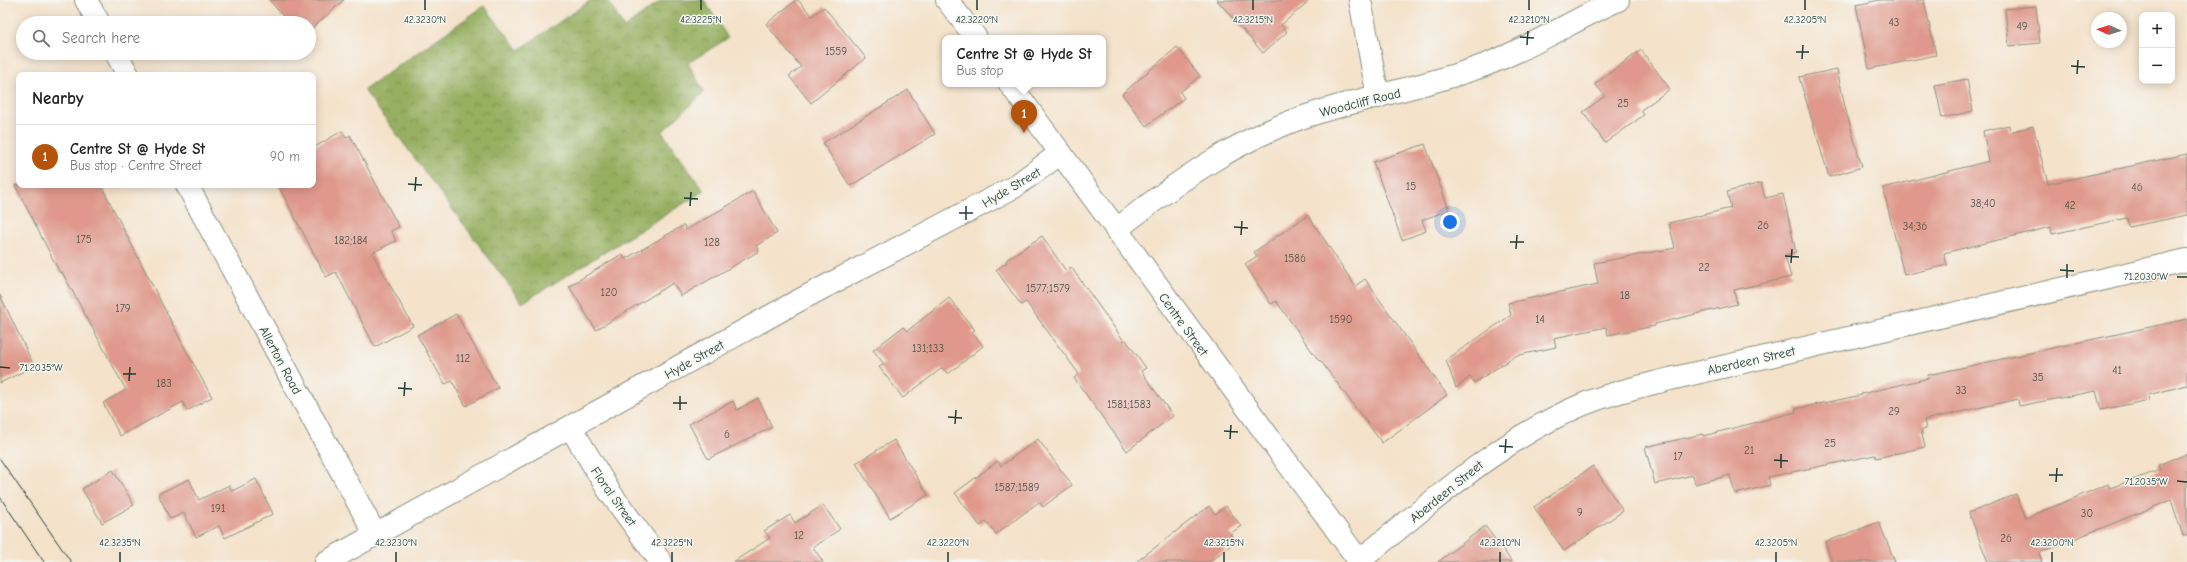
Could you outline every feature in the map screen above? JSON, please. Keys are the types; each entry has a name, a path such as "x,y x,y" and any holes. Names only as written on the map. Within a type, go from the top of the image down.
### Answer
{"street":[{"path":"86,0 95,16"},
{"path":"947,0 974,35"},
{"path":"1360,0 1378,97"},
{"name":"Woodcliff Road","path":"1116,230 1168,189 1226,153 1256,138 1315,113 1421,86 1486,65 1618,0"},
{"path":"120,60 126,72"},
{"name":"Centre Street","path":"1012,87 1359,562"},
{"name":"Hyde Street","path":"326,562 794,303 1014,187 1061,153"},
{"name":"Allerton Road","path":"189,188 375,534"},
{"name":"Aberdeen Street","path":"1359,562 1490,456 1548,421 1578,406 1664,381 2187,260"},
{"name":"Floral Street","path":"570,428 609,491 662,562"}],"green space":[{"path":"591,0 608,0 624,28 662,0 704,0 728,38 688,63 704,92 662,132 704,191 522,303 364,90 484,6 519,50"}],"building":[{"path":"269,0 344,0 316,25 316,16 283,16"},
{"path":"798,0 812,16 824,7 866,58 811,103 789,76 801,67 766,24"},
{"path":"1217,0 1310,0 1281,25 1287,32 1263,53"},
{"path":"1880,0 1924,0 1936,55 1869,69 1856,5"},
{"path":"2036,6 2040,43 2009,46 2005,9"},
{"path":"1177,47 1200,76 1180,92 1184,98 1146,126 1122,94"},
{"path":"1641,50 1670,89 1641,110 1644,115 1605,143 1583,112 1605,96 1595,84"},
{"path":"1837,69 1846,111 1862,167 1829,177 1799,77"},
{"path":"1967,79 1973,111 1942,118 1935,85"},
{"path":"908,90 935,134 850,186 823,143"},
{"path":"2009,125 2010,132 2033,126 2048,184 2187,154 2187,215 2129,227 2127,218 2052,234 2051,227 1944,253 1947,265 1904,275 1883,188 1989,161 1983,131"},
{"path":"342,131 346,138 350,135 399,227 391,231 396,241 372,253 413,326 375,347 336,272 326,277 280,188 316,188 316,146"},
{"path":"1425,144 1449,210 1422,220 1426,231 1402,240 1373,162"},
{"path":"1761,183 1765,198 1783,194 1796,252 1785,255 1791,277 1734,290 1737,304 1655,324 1655,326 1608,335 1606,327 1554,338 1556,347 1515,356 1474,383 1470,377 1456,388 1446,360 1511,315 1508,303 1598,284 1594,263 1675,248 1669,223 1731,208 1727,192"},
{"path":"17,188 103,188 182,343 212,397 187,411 183,402 120,436 103,403 126,390 62,272 60,273"},
{"path":"753,191 777,233 756,246 759,251 681,296 673,283 596,330 569,286 622,254 625,259 684,225 686,230"},
{"path":"1308,215 1355,286 1365,279 1447,395 1382,443 1320,360 1319,361 1276,301 1271,304 1245,264 1257,256 1254,252"},
{"path":"1042,236 1066,271 1071,267 1124,341 1126,340 1146,368 1141,371 1173,416 1127,451 1074,378 1079,374 1026,302 1021,305 996,270 1007,262 1006,260"},
{"path":"0,295 34,366 0,383"},
{"path":"949,298 975,330 972,332 983,346 948,374 942,368 903,398 879,367 884,364 873,350 903,327 907,331"},
{"path":"456,314 498,388 466,406 452,381 445,384 417,335"},
{"path":"2187,319 2187,385 2148,395 2149,400 2101,410 2096,391 2019,406 2018,399 1924,420 1926,429 1921,430 1925,447 1876,458 1875,455 1768,477 1770,485 1735,494 1730,475 1695,484 1693,475 1655,484 1645,447 1703,434 1703,436 1796,412 1795,409 1862,395 1861,394 1929,378 1928,375"},
{"path":"758,398 772,427 708,459 689,424 733,401 737,410"},
{"path":"1038,439 1072,485 1043,507 1039,502 996,534 986,521 980,526 955,493 998,461 1001,466"},
{"path":"894,440 928,495 890,518 856,463"},
{"path":"2187,454 2187,536 2183,536 2171,500 2039,553 2042,562 1988,562 1969,513 2016,494 2026,518 2108,484 2110,488 2160,470 2158,465"},
{"path":"1593,466 1623,511 1564,551 1534,507"},
{"path":"113,470 134,505 102,523 82,489"},
{"path":"189,479 199,500 229,485 232,491 256,479 273,514 225,538 219,526 196,537 184,513 170,519 158,494"},
{"path":"823,505 840,529 813,547 823,562 733,562 770,538 764,531 790,515 795,523"},
{"path":"1209,506 1215,514 1226,506 1241,526 1230,534 1236,541 1209,562 1136,562"},
{"path":"1879,522 1895,562 1832,562 1825,542"},
{"path":"1485,526 1512,562 1438,562"}],"tram line":[{"path":"0,459 71,562"},
{"path":"0,497 44,562"}],"place":[{"name":"Centre St @ Hyde St","path":"1024,133"}]}
